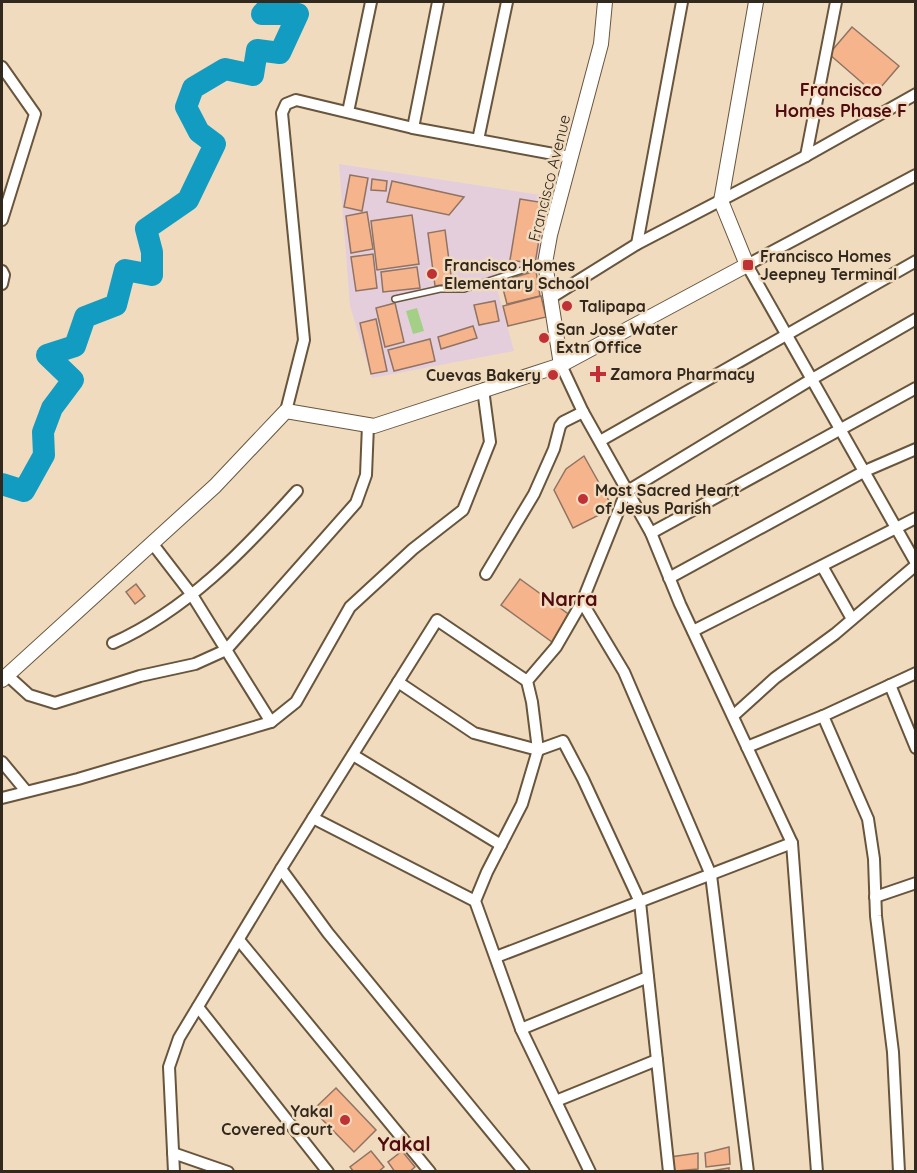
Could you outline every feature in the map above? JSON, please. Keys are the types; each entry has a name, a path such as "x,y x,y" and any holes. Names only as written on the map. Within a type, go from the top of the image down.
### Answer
{"street":[{"path":"348,112 371,2"},
{"path":"413,128 438,2"},
{"path":"478,140 507,2"},
{"name":"Francisco Avenue","path":"561,364 545,263 550,235 601,44 605,2"},
{"path":"637,244 682,2"},
{"path":"733,716 775,678 835,634 915,564 865,471 747,265 721,201 756,2"},
{"path":"806,156 837,2"},
{"path":"2,67 35,114 2,220"},
{"path":"552,297 637,244 806,156 915,94"},
{"path":"368,425 366,475 356,503 226,650 195,664 140,676 55,704 29,695 4,678 215,486 286,411 304,340 282,113 286,104 296,100 413,128 570,157"},
{"path":"286,411 374,426 561,364 915,175"},
{"path":"600,441 915,261"},
{"path":"2,271 4,275 2,284"},
{"path":"527,681 556,647 582,602 626,492 915,319"},
{"path":"561,364 583,412 651,533 693,631 792,843 817,1172"},
{"path":"651,533 915,388"},
{"path":"2,798 78,779 271,722 296,702 350,607 413,549 464,510 490,442 483,389"},
{"path":"486,574 534,494 554,449 560,426 563,422 583,412"},
{"path":"669,578 865,471 915,450"},
{"path":"114,642 150,623 192,595 230,561 297,492"},
{"path":"693,631 915,518"},
{"path":"152,543 192,595 271,722"},
{"path":"822,566 852,619"},
{"path":"582,602 624,672 711,875 748,1172"},
{"path":"174,1172 169,1067 179,1038 281,869 437,621 527,681 532,702 538,750 522,804 475,900"},
{"path":"747,747 823,716 915,673"},
{"path":"398,682 474,733 538,750 563,741 640,902 669,1172"},
{"path":"890,685 915,748"},
{"path":"823,716 868,819 893,1052 899,1172"},
{"path":"353,755 501,845"},
{"path":"2,762 26,791"},
{"path":"313,818 475,900 522,1029 590,1172"},
{"path":"496,957 792,843"},
{"path":"281,869 328,933 524,1172"},
{"path":"875,897 915,883"},
{"path":"239,940 430,1172"},
{"path":"522,1029 648,977"},
{"path":"198,1007 327,1172"},
{"path":"556,1101 657,1060"},
{"path":"173,1153 228,1172"}],"lane":[{"path":"395,299 440,289 465,289 545,263"}],"shaded area":[{"name":"Francisco Homes Elementary School","path":"339,164 548,196 540,267 495,281 514,351 372,378 350,306"}],"green space":[{"path":"417,308 424,331 413,334 406,311"}],"building":[{"path":"852,27 899,66 875,94 829,54"},
{"path":"350,175 368,178 362,211 344,207"},
{"path":"372,179 387,181 386,191 371,190"},
{"path":"392,181 464,197 449,215 387,202"},
{"path":"520,199 545,203 535,264 510,260"},
{"path":"367,212 373,249 351,253 346,216"},
{"path":"412,215 419,264 377,270 371,221"},
{"path":"445,230 452,283 435,286 428,233"},
{"path":"373,254 377,288 356,291 351,257"},
{"path":"417,267 420,288 383,292 381,272"},
{"path":"536,271 540,296 507,304 501,281"},
{"path":"541,296 546,317 508,326 503,306"},
{"path":"495,301 499,321 479,325 474,305"},
{"path":"395,303 404,342 385,347 376,308"},
{"path":"376,319 387,371 371,374 360,323"},
{"path":"473,326 477,338 441,349 438,337"},
{"path":"430,339 435,361 394,371 388,350"},
{"name":"Most Sacred Heart of Jesus Parish","path":"584,456 613,508 573,528 554,490 566,469"},
{"path":"520,579 571,616 552,642 501,605"},
{"path":"136,584 145,596 135,604 126,592"},
{"name":"Yakal Covered Court","path":"336,1088 376,1130 354,1152 313,1110"},
{"path":"729,1147 730,1164 706,1167 705,1153"},
{"path":"371,1151 384,1167 378,1172 354,1172 350,1167"},
{"path":"402,1151 415,1167 409,1172 395,1172 388,1162"},
{"path":"698,1153 698,1169 665,1172 663,1158"},
{"path":"729,1168 729,1172 705,1172"}],"waterway":[{"path":"2,484 24,491 44,455 43,432 52,408 73,380 47,355 75,346 85,317 116,305 125,270 152,275 152,252 146,229 188,200 215,144 199,132 186,107 193,88 225,69 253,75 257,50 280,53 298,14 262,14 273,2"}],"place":[{"name":"Francisco Homes Jeepney Terminal","path":"748,265"},
{"name":"Francisco Homes Elementary School","path":"432,274"},
{"name":"Talipapa","path":"567,306"},
{"name":"San Jose Water Extn Office","path":"544,338"},
{"name":"Zamora Pharmacy","path":"598,374"},
{"name":"Cuevas Bakery","path":"553,375"},
{"name":"Most Sacred Heart of Jesus Parish","path":"583,499"},
{"name":"Yakal Covered Court","path":"345,1120"}],"district":[{"name":"Francisco Homes Phase F","path":"841,100"},
{"name":"Narra","path":"569,599"},
{"name":"Yakal","path":"404,1144"}]}
